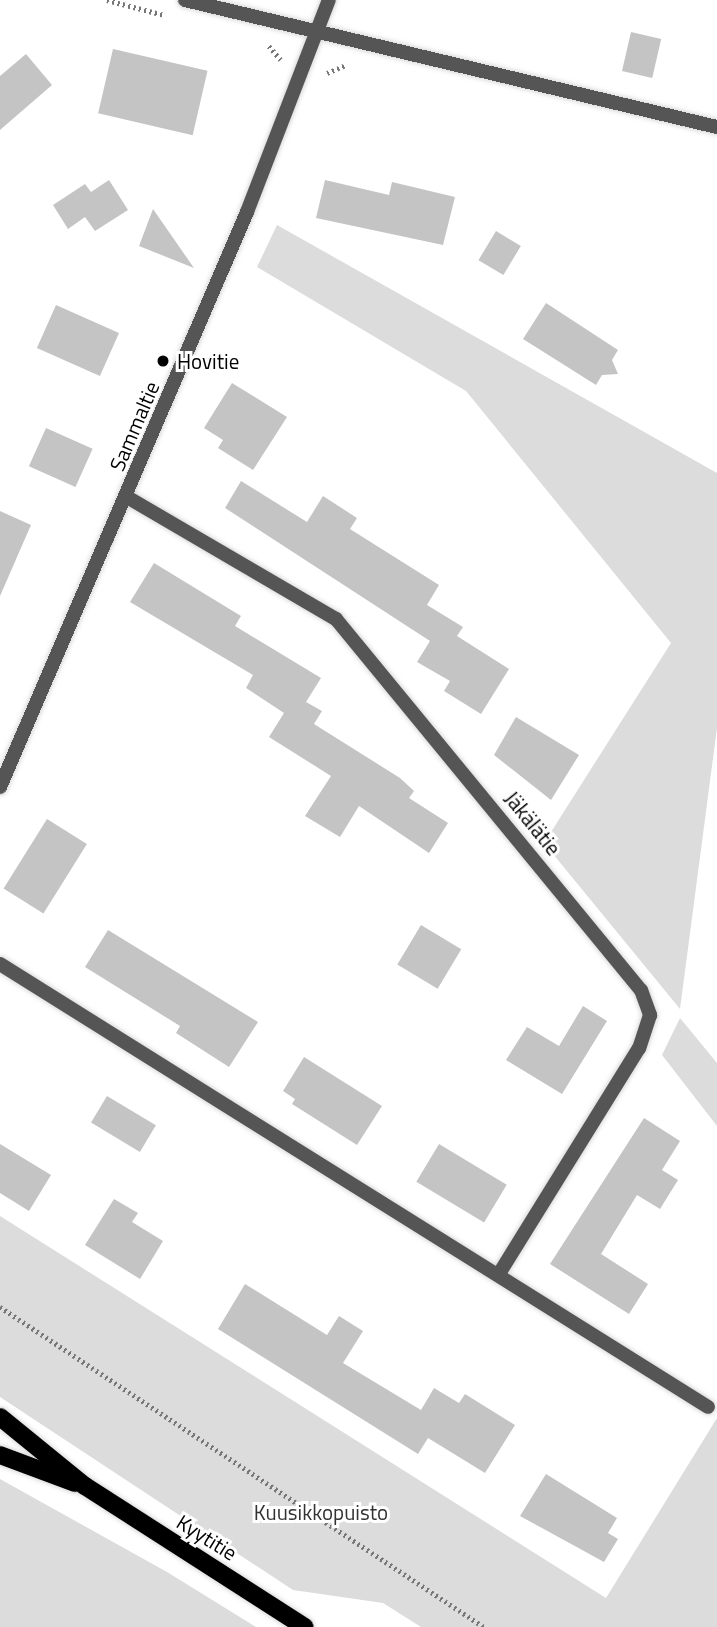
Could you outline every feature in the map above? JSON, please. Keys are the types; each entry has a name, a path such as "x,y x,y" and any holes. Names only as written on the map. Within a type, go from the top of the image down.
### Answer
{"main road":[{"name":"Kyytitie","path":"0,1417 85,1486 305,1627"},
{"name":"Kyytitie","path":"0,1455 85,1486"}],"street":[{"path":"185,0 717,127"},
{"name":"Sammaltie","path":"0,787 127,497 321,34 329,0"},
{"name":"Jäkälätie","path":"127,497 336,619 641,990 650,1015 639,1048 499,1274"},
{"path":"0,964 708,1407"}],"path":[{"path":"0,1307 484,1627"}],"green space":[{"path":"277,225 717,473 717,728 680,1009 544,843 671,643 466,391 257,267"},
{"path":"680,1018 717,1063 717,1126 662,1055"},
{"name":"Kuusikkopuisto","path":"0,1216 606,1598 717,1418 717,1627 421,1627 383,1603 293,1590 0,1397"},
{"path":"0,1479 167,1572 256,1627 0,1627"}],"building":[{"path":"631,32 661,39 652,78 622,71"},
{"path":"113,49 208,71 193,135 98,113"},
{"path":"26,54 52,85 0,130 0,76"},
{"path":"109,180 128,210 95,231 85,217 68,229 53,205 85,184 91,192"},
{"path":"325,180 389,195 392,182 455,197 443,245 316,218"},
{"path":"153,209 194,268 139,246"},
{"path":"496,231 521,246 503,275 478,260"},
{"path":"546,303 618,350 612,360 618,374 602,375 596,385 523,339"},
{"path":"56,305 119,333 100,376 37,348"},
{"path":"232,383 287,417 253,470 218,448 223,440 204,428"},
{"path":"46,428 93,449 76,487 29,466"},
{"path":"241,481 307,522 323,496 357,518 350,529 439,585 427,605 463,627 457,636 509,669 481,714 444,691 450,681 417,662 430,641 225,508"},
{"path":"0,511 31,525 0,596"},
{"path":"154,563 241,616 235,626 321,678 306,702 322,711 314,724 400,778 414,791 409,798 448,823 429,853 359,806 340,837 305,816 331,776 269,737 284,713 246,688 253,675 130,602"},
{"path":"516,717 579,755 551,800 494,755"},
{"path":"47,819 87,844 43,913 4,889"},
{"path":"421,925 461,949 438,989 397,964"},
{"path":"108,930 258,1022 229,1067 176,1033 180,1026 85,967"},
{"path":"583,1006 607,1021 562,1094 506,1060 527,1027 559,1046"},
{"path":"304,1057 382,1106 357,1145 292,1104 295,1099 283,1091"},
{"path":"107,1096 156,1125 140,1152 91,1123"},
{"path":"644,1118 680,1141 662,1170 678,1180 660,1209 637,1195 601,1254 648,1284 629,1314 550,1264"},
{"path":"0,1144 51,1175 29,1211 0,1193"},
{"path":"439,1144 507,1185 484,1222 416,1182"},
{"path":"114,1199 138,1213 132,1222 163,1241 140,1279 85,1245"},
{"path":"245,1284 327,1335 339,1316 363,1331 343,1363 421,1410 434,1388 459,1403 465,1394 515,1425 485,1473 428,1438 418,1454 218,1329"},
{"path":"546,1474 617,1518 608,1533 618,1539 604,1562 520,1516"}],"place":[{"name":"Hovitie","path":"163,361"}]}
